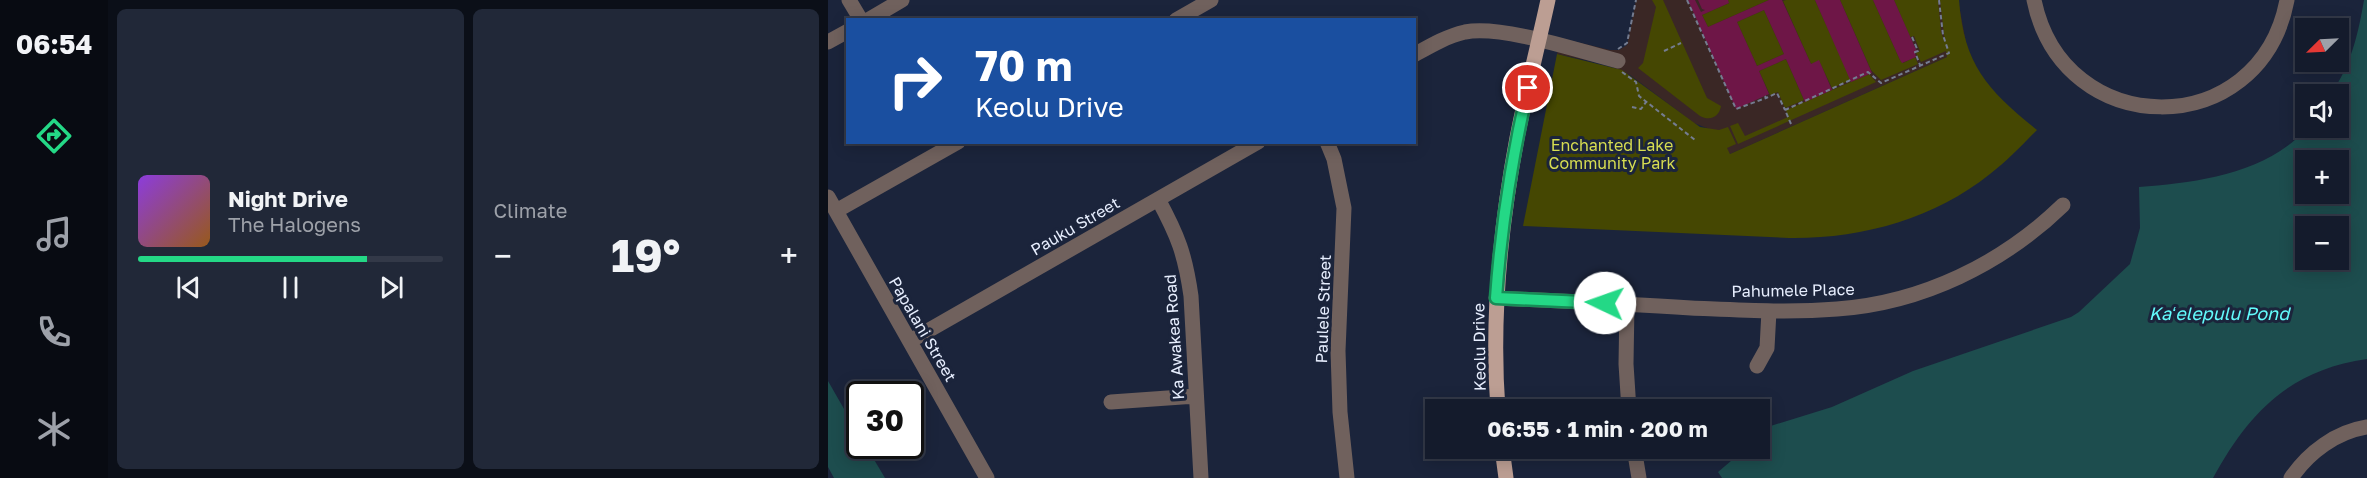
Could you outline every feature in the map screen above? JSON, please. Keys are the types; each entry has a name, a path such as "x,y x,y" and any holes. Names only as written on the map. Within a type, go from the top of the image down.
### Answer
{"main road":[{"name":"Keolu Drive","path":"1498,399 1496,298 1501,236 1509,180 1548,0"},
{"path":"1503,459 1506,478"}],"street":[{"path":"849,0 860,18"},
{"path":"872,18 903,0"},
{"path":"1180,18 1211,0"},
{"path":"2034,0 2037,15 2049,41 2065,65 2075,75 2111,98 2153,108 2195,103 2222,92 2247,75 2274,40 2283,19 2287,0"},
{"path":"1416,54 1449,37 1465,32 1484,31 1539,41 1615,60"},
{"path":"828,42 846,32"},
{"path":"836,211 954,144"},
{"name":"Pauku Street","path":"910,341 1254,144"},
{"name":"Paulele Street","path":"1328,144 1334,159 1344,208 1338,351 1340,412 1347,478"},
{"name":"Papalani Street","path":"828,197 987,478"},
{"name":"Ka Awakea Road","path":"1158,199 1174,230 1187,266 1191,296 1201,478"},
{"name":"Pahumele Place","path":"1496,298 1769,311 1837,309 1872,305 1917,294 1991,261 2040,228 2063,205"},
{"path":"1627,304 1626,364 1628,399"},
{"path":"1757,366 1767,348 1769,311"},
{"path":"1111,402 1196,396"},
{"path":"2291,478 2302,463 2320,447 2339,435 2367,427"},
{"path":"1636,459 1639,478"}],"path":[{"path":"1636,0 1627,43 1616,50 1615,60 1636,82 1639,96 1695,140"},
{"path":"1687,0 1736,110 1777,93 1791,124"},
{"path":"1785,110 1868,72 1881,83 1949,53 1943,35 1939,0"},
{"path":"1912,37 1918,51 1915,52 1920,65"},
{"path":"1664,51 1681,43"},
{"path":"1632,107 1641,109 1646,102"}],"shaded area":[{"path":"1636,0 1958,0 1967,48 1730,154 1712,130 1694,123 1630,75 1609,65 1557,54 1560,38 1610,50 1619,50 1627,45"}],"green space":[{"path":"1652,0 1663,0 1707,98 1721,106 1716,116 1707,118 1700,116 1638,68 1643,63 1656,7"},
{"path":"1728,0 1769,0 1708,27 1702,15 1729,3"},
{"path":"1815,0 1851,80 1832,88 1819,61 1811,64 1783,1"},
{"path":"1840,0 1873,0 1900,60 1903,63 1915,57 1918,64 1881,80 1871,70"},
{"name":"Enchanted Lake Community Park","path":"1894,0 1938,0 1941,32 1945,43 1940,0 1959,0 1966,43 1982,75 2005,102 2037,130 2002,164 1968,190 1921,214 1896,223 1843,235 1789,238 1523,226 1557,54 1622,70 1700,127 1719,130 1728,127 1736,144 1727,148 1730,154 1947,57 1946,51 1921,62 1916,53 1920,51 1914,36 1910,37"},
{"path":"1764,10 1784,54 1757,66 1737,22"},
{"path":"1786,59 1804,100 1785,108 1778,92 1770,95 1759,71"},
{"path":"1869,74 1876,82 1738,144 1730,126 1738,123 1745,136 1788,117 1786,110"}],"water":[{"name":"Kaʻelepulu Pond","path":"2364,0 2367,0 2367,359 2316,373 2294,384 2275,398 2241,433 2213,478 1722,478 1718,472 1733,459 1770,459 1770,426 1832,407 1913,371 2071,317 2079,312 2130,264 2140,228 2139,187 2184,183 2229,173 2272,156 2297,138 2349,138 2349,84 2337,84 2344,72 2349,72 2349,61"},
{"path":"828,381 846,412 846,459 874,459 885,478 834,478 828,467"}],"building":[{"path":"1688,0 1695,0 1701,12 1705,10 1702,9 1698,0 1728,0 1729,3 1702,15 1708,27 1769,0 1782,0 1811,64 1819,60 1832,90 1805,102 1786,59 1759,71 1769,94 1736,109","holes":["1764,10 1784,54 1757,66 1737,22"]},
{"path":"1815,0 1840,0 1872,73 1851,82"},
{"path":"1873,0 1894,0 1917,52 1916,57 1902,63"}],"route":[{"path":"1528,88 1509,180 1501,236 1496,298 1605,303"}]}
